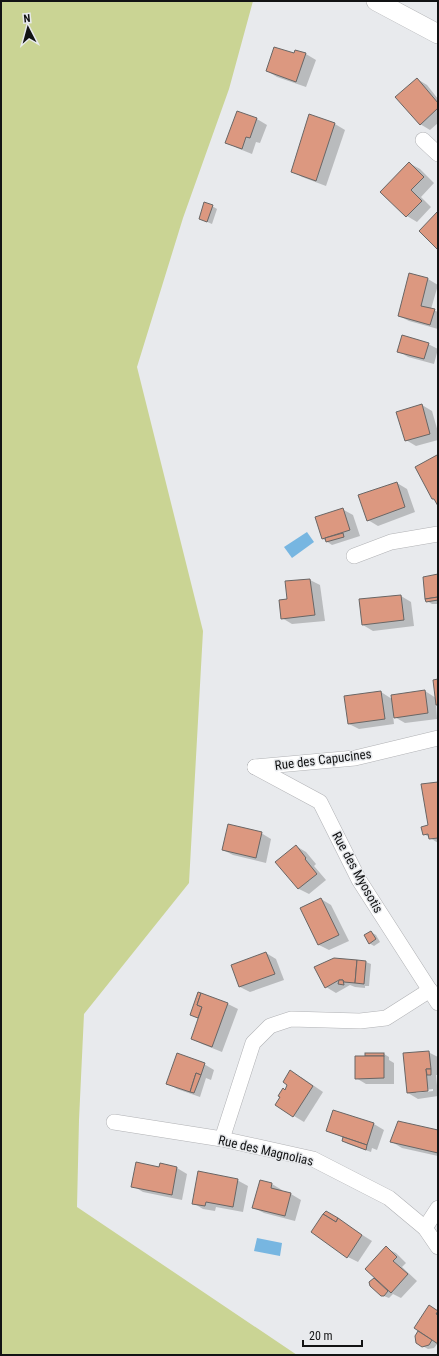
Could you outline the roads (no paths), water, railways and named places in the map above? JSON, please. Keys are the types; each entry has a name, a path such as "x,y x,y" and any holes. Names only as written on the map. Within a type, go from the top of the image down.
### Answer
{"street":[{"path":"376,1 438,34"},
{"path":"423,140 438,154"},
{"path":"354,556 391,542 438,534"},
{"name":"Rue des Capucines","path":"255,767 355,758 438,738"},
{"name":"Rue des Myosotis","path":"255,767 320,802 359,880 438,1003"},
{"path":"222,1139 254,1043 270,1026 291,1019 360,1021 386,1018 430,990"},
{"name":"Rue des Magnolias","path":"114,1122 222,1139 313,1159 389,1198 424,1228 438,1247"},
{"path":"424,1228 438,1208"}],"water":[{"path":"307,532 314,542 292,558 284,547"},
{"path":"257,1238 282,1243 280,1256 254,1251"}]}
